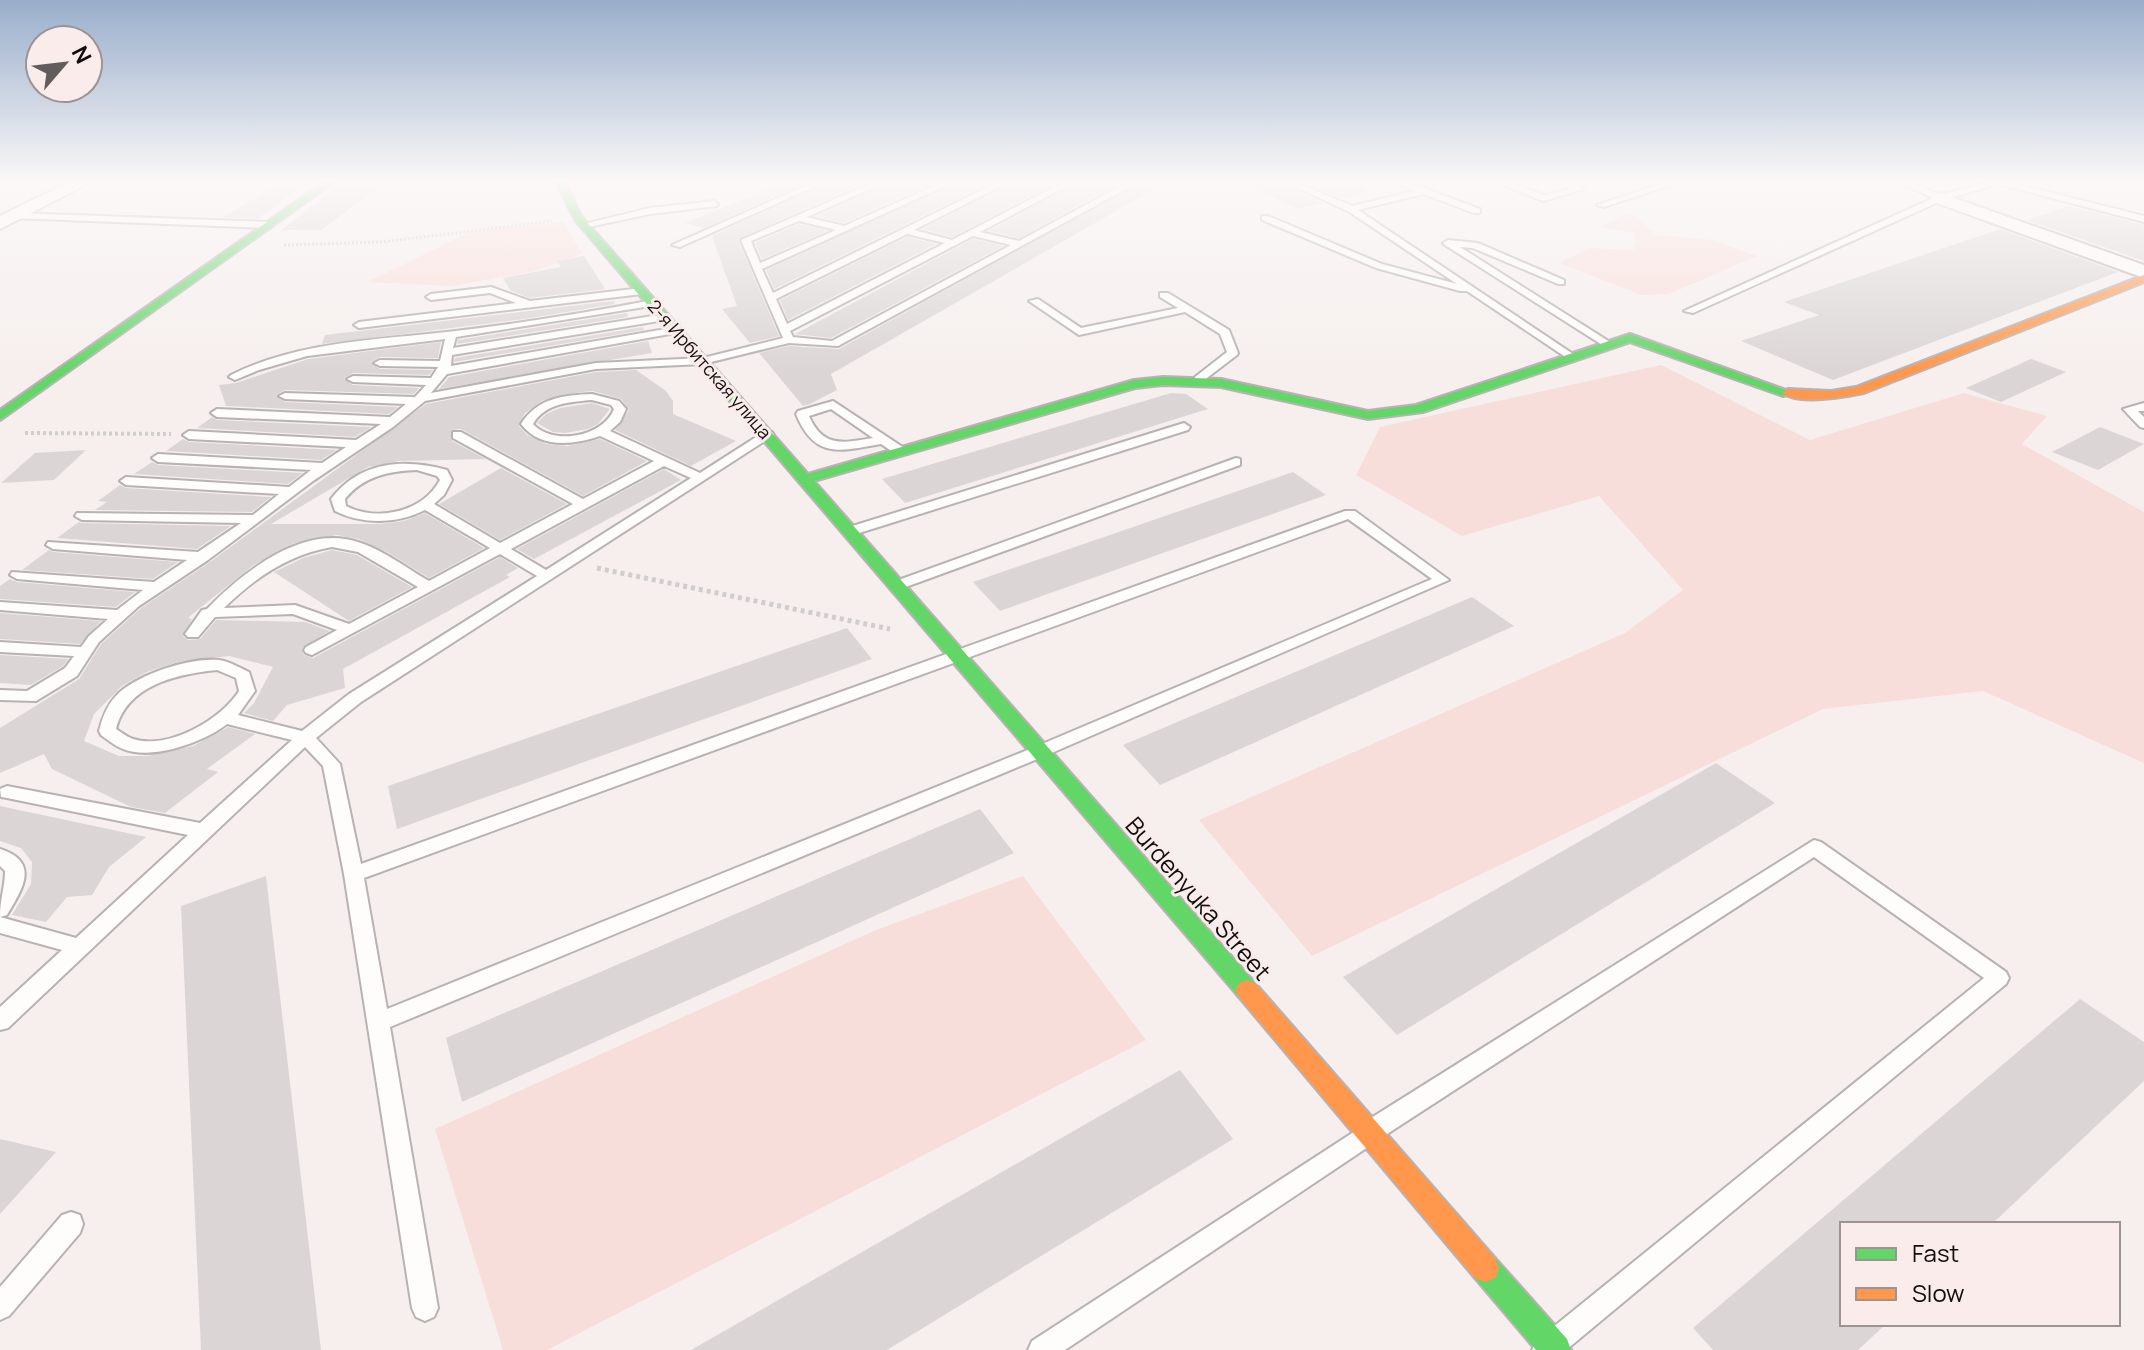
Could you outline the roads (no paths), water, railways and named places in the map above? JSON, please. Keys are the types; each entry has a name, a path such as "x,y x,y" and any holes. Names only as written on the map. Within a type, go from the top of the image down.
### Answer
{"street":[{"path":"0,416 240,245"},
{"name":"2-я Ирбитская улица","path":"601,245 805,479"},
{"path":"2070,245 2144,272"},
{"path":"805,479 1164,378 1199,379 1368,415 1392,414 1418,409 1630,338 1784,393 1831,395 1859,390 2144,278"},
{"name":"Burdenyuka Street","path":"805,479 1369,1132 1551,1348"}],"lane":[{"path":"748,245 786,335"},
{"path":"757,268 809,245"},
{"path":"770,298 878,245"},
{"path":"285,396 419,399 596,366 703,361 786,335 946,245"},
{"path":"786,335 834,344 1018,245"},
{"path":"1329,245 1379,266 1477,293"},
{"path":"1405,245 1571,356"},
{"path":"1451,245 1608,344"},
{"path":"1475,245 1561,282"},
{"path":"1689,311 1836,245"},
{"path":"431,297 491,290 528,304"},
{"path":"1164,295 1225,332 1233,353 1199,379"},
{"path":"1034,301 1079,332 1186,309"},
{"path":"359,325 528,304 659,310"},
{"path":"235,377 252,366 343,347 659,310"},
{"path":"353,379 444,367 659,310"},
{"path":"380,363 444,367 659,310"},
{"path":"0,695 30,697 71,672 85,652 120,615 392,421 419,399 444,367 451,335"},
{"path":"600,431 614,423 620,409 615,403 592,397 546,405 530,417 527,424 530,431 538,436 555,439 600,431 700,478"},
{"path":"881,440 837,448 810,433 802,414 833,405 900,451"},
{"path":"2144,407 2129,409 2144,424"},
{"path":"217,413 392,421"},
{"path":"851,531 1184,427"},
{"path":"189,435 359,444"},
{"path":"457,435 583,504"},
{"path":"0,1021 305,737 355,698 768,435"},
{"path":"158,458 324,467"},
{"path":"312,650 663,461"},
{"path":"898,585 1236,462"},
{"path":"418,466 442,473 446,480 435,498 424,504 404,513 366,518 348,514 340,508 338,499 351,484 365,476 382,470 418,466"},
{"path":"126,481 291,491"},
{"path":"424,504 547,576"},
{"path":"354,874 1350,514 1442,580 1041,751 378,1022"},
{"path":"82,516 256,519"},
{"path":"193,634 207,613 286,554 324,543 352,545 429,587"},
{"path":"53,545 203,557"},
{"path":"17,575 158,587"},
{"path":"0,606 120,615"},
{"path":"207,613 295,609 350,630"},
{"path":"0,647 85,652"},
{"path":"227,718 244,701 250,687 247,676 228,666 197,666 149,681 129,694 108,718 107,731 115,741 125,744 160,746 186,740 227,718 305,737 331,764 354,874 425,1308"},
{"path":"7,792 204,831"},
{"path":"1041,1350 1369,1132 1814,847 1999,978 1551,1348"},
{"path":"0,856 15,868 15,884 0,909"},
{"path":"0,925 80,947"},
{"path":"0,1307 71,1224"}]}
